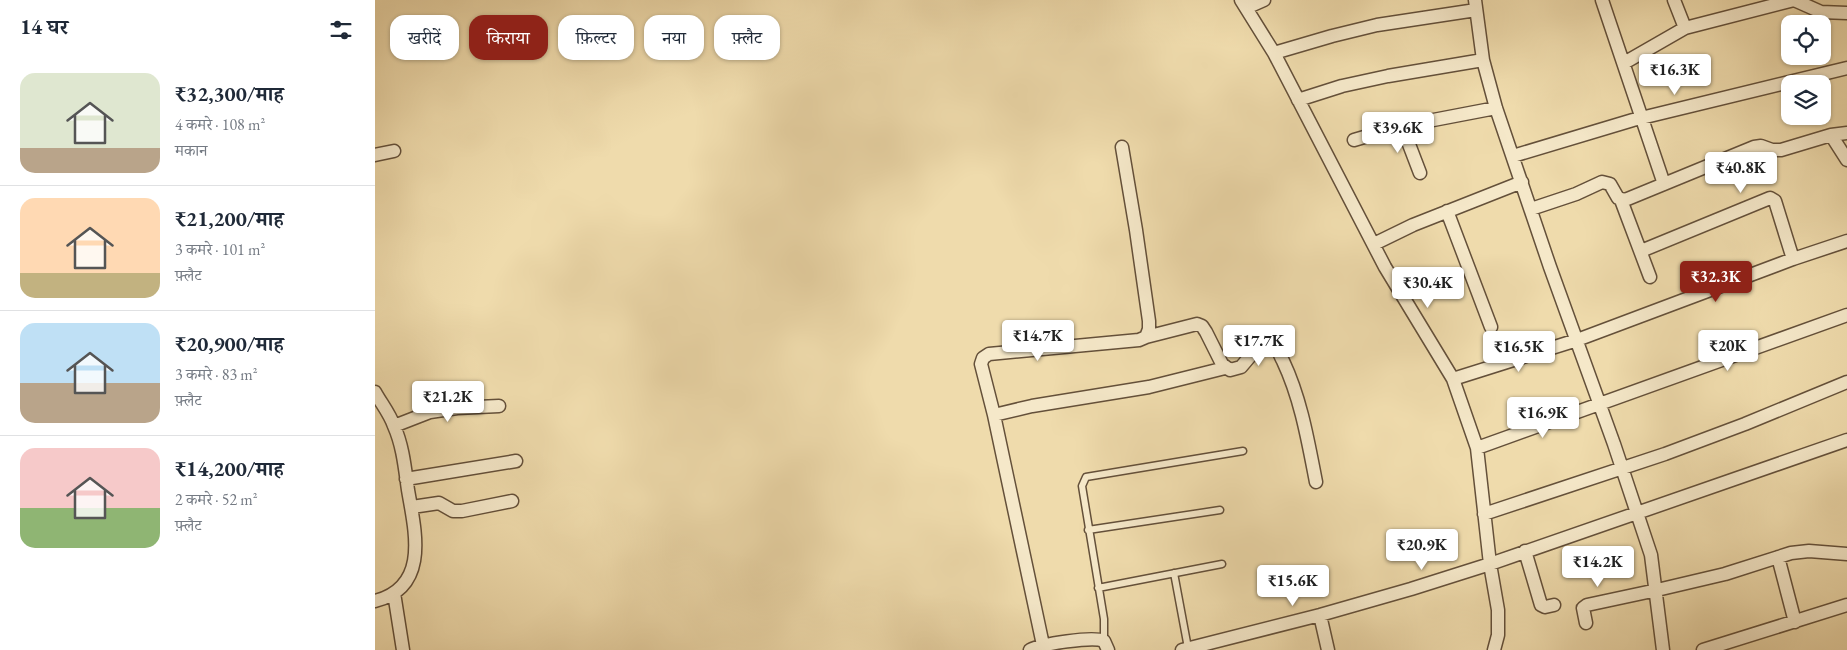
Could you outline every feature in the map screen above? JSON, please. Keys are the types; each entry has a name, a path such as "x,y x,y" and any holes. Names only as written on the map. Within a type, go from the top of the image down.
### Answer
{"street":[{"path":"1264,0 1243,4 1274,53 1385,267 1453,379 1477,448 1490,564 1498,610 1494,650"},
{"path":"1602,0 1664,184"},
{"path":"1674,0 1685,28"},
{"path":"1624,63 1685,28 1794,0 1821,12 1847,13"},
{"path":"1274,53 1377,25 1476,5 1483,60 1496,108 1651,555 1657,590 1663,650"},
{"path":"1298,100 1342,86 1388,76 1483,60"},
{"path":"1513,156 1641,118 1847,68"},
{"path":"1354,140 1402,126 1496,108"},
{"path":"1402,126 1420,173"},
{"path":"1621,200 1754,147 1761,146 1771,150 1781,150 1847,132"},
{"path":"1831,135 1847,160"},
{"path":"1121,147 1136,230 1149,321 1149,330 1146,337"},
{"path":"375,155 394,151"},
{"path":"1374,244 1413,225 1522,182"},
{"path":"1531,209 1576,194 1602,182 1610,184 1621,200 1650,277"},
{"path":"1641,251 1770,198 1775,200 1793,259"},
{"path":"1447,211 1491,327"},
{"path":"1453,379 1577,340 1793,259 1847,241"},
{"path":"1477,448 1847,315"},
{"path":"1043,645 994,415 981,364 983,358 989,354 1139,340 1197,324 1202,326 1225,368"},
{"path":"994,415 1032,406 1149,387 1225,368 1230,370 1241,367 1263,342 1268,341 1273,344 1287,370 1297,396 1316,482"},
{"path":"1484,514 1745,424 1847,382"},
{"path":"375,392 394,426 401,450 416,540 415,560 409,577 397,591 375,601"},
{"path":"394,426 430,412 457,408 499,406"},
{"path":"1185,649 1319,615 1411,589 1490,564 1847,440"},
{"path":"406,479 516,461"},
{"path":"411,507 439,503 453,511 462,512 512,501"},
{"path":"1586,623 1583,608 1587,604 1725,574 1791,553 1809,551 1847,554"},
{"path":"1525,552 1541,605 1545,607 1554,605"},
{"path":"1778,557 1795,622"},
{"path":"393,593 403,650"},
{"path":"1703,650 1795,622 1846,609"},
{"path":"1319,615 1328,650"},
{"path":"1030,650 1043,645 1095,639 1106,646"}],"lane":[{"path":"1106,646 1104,619 1082,486 1086,477 1243,451"},
{"path":"1088,530 1220,510"},
{"path":"1098,588 1222,564"},
{"path":"1175,573 1185,649"}]}
